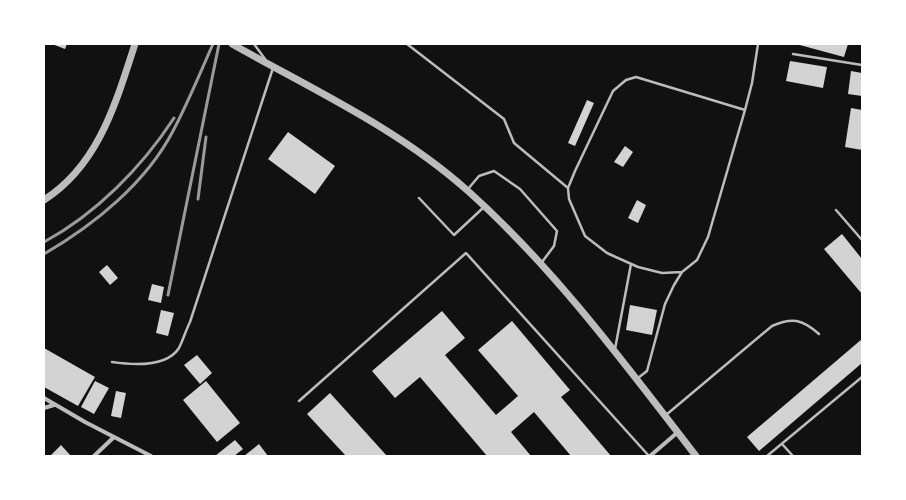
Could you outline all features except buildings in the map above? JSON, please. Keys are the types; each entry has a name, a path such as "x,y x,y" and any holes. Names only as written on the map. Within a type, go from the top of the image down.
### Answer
{"street":[{"path":"44,200 74,174 96,146 115,107 135,44"},
{"path":"232,44 370,121 420,154 467,190 524,246 615,350 696,456"},
{"path":"44,398 54,405 151,456"},
{"path":"44,408 54,405"},
{"path":"649,456 678,432"},
{"path":"94,456 114,437"}],"lane":[{"path":"112,362 133,365 164,360 178,349 190,322 271,66 254,44"},
{"path":"407,44 504,119 514,143 568,188"},
{"path":"637,379 647,371 665,304 682,272 697,260 708,237 752,83 758,44"},
{"path":"793,54 862,66"},
{"path":"682,272 662,273 631,264 607,253 585,236 569,199 568,188 574,170 613,92 626,80 636,77 745,110"},
{"path":"467,190 479,176 494,171 520,189 557,231 554,246 540,264"},
{"path":"419,198 454,235 484,207"},
{"path":"836,210 862,240"},
{"path":"299,401 466,253 649,456"},
{"path":"615,350 631,264"},
{"path":"665,415 772,326 783,321 794,320 811,326 819,334"},
{"path":"767,456 862,377"},
{"path":"782,444 793,456"}],"railway":[{"path":"44,254 63,243 100,216 134,185 148,168 162,150 173,131 213,44"},
{"path":"168,295 219,44"},
{"path":"44,242 82,218 116,188 148,154 174,118"},
{"path":"198,199 206,137"}]}
